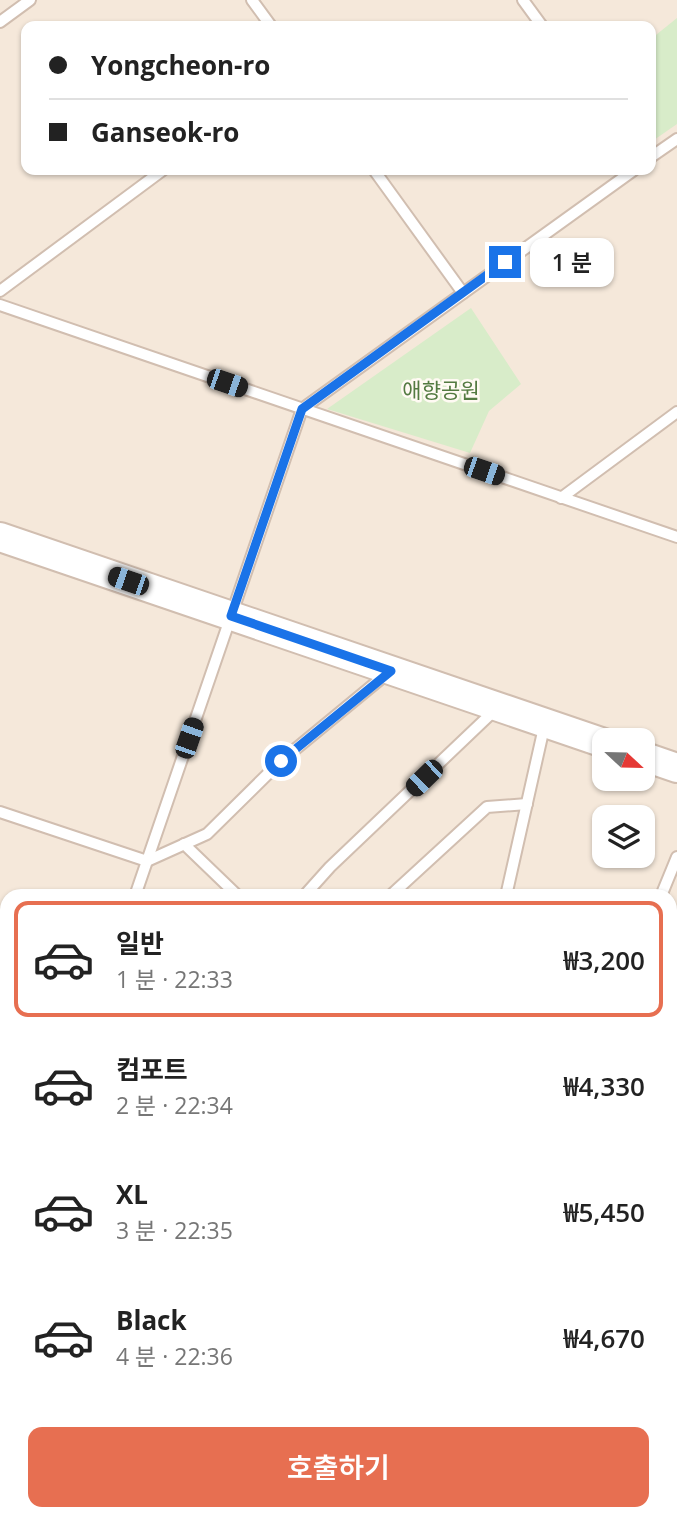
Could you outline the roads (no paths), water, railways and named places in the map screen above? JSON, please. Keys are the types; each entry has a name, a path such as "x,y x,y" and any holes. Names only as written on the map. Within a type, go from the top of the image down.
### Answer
{"street":[{"path":"0,537 592,739"},
{"path":"655,760 677,768"}],"lane":[{"path":"0,22 30,0"},
{"path":"252,0 267,21"},
{"path":"523,0 538,21"},
{"path":"656,154 677,139"},
{"path":"0,291 156,175"},
{"path":"378,175 463,293"},
{"path":"137,889 302,409 627,175"},
{"path":"0,305 677,537"},
{"path":"561,498 677,412"},
{"path":"0,812 147,860 207,834 281,761 391,671"},
{"path":"310,889 498,707"},
{"path":"508,889 545,723"},
{"path":"398,889 487,807 527,804"},
{"path":"184,844 231,889"},
{"path":"664,889 677,857"}],"park label":[{"name":"애향공원","path":"441,391"}]}
